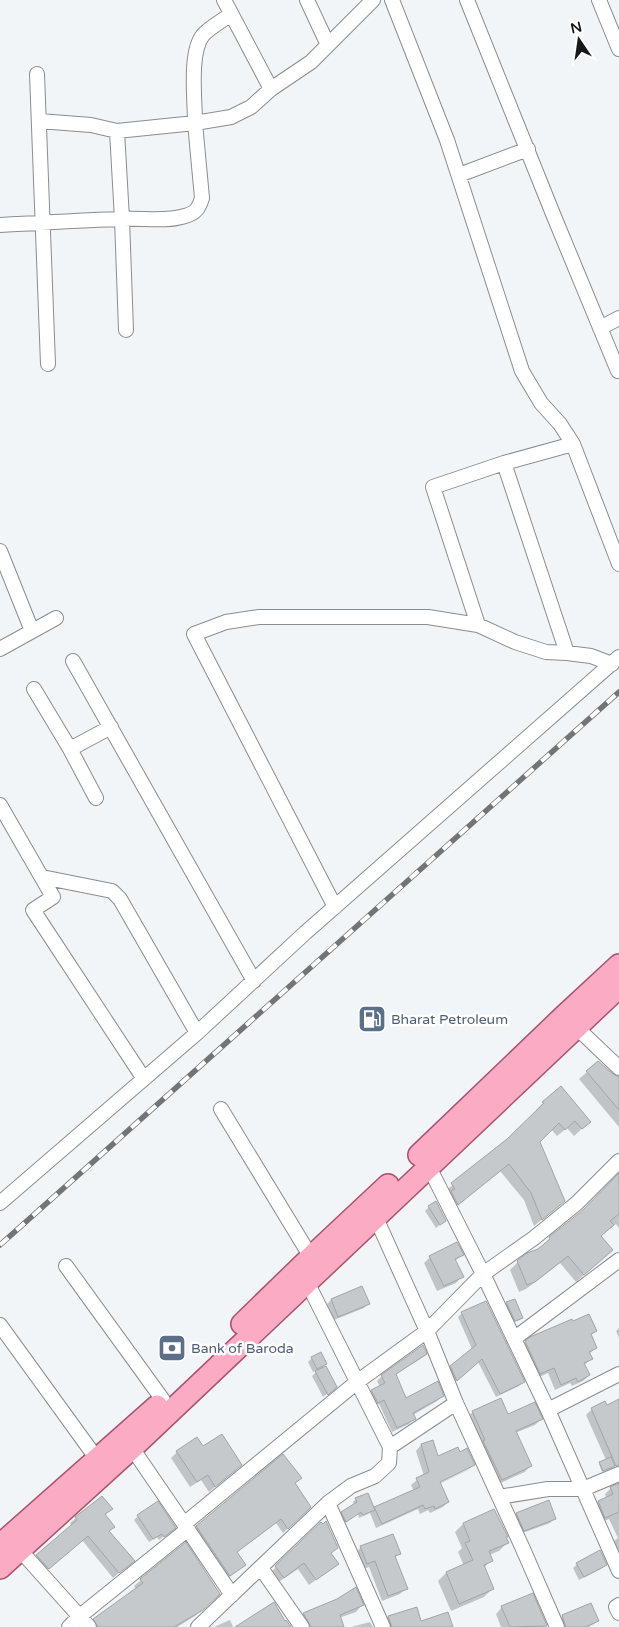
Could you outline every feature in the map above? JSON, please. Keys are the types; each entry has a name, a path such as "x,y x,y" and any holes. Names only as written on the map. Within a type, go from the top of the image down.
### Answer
{"main road":[{"path":"0,1568 10,1548 97,1459 163,1400 619,965"},
{"path":"10,1548 132,1448 619,987"}],"street":[{"path":"224,0 271,89"},
{"path":"307,0 328,45"},
{"path":"39,121 91,125 117,131 231,117 251,108 271,89 311,62 373,0"},
{"path":"392,0 447,140 522,371 541,404 560,424 573,444 619,564"},
{"path":"467,0 618,371"},
{"path":"599,0 619,49"},
{"path":"0,225 175,218 185,216 199,209 202,198 195,122 194,56 198,43 204,34 231,14"},
{"path":"37,74 48,364"},
{"path":"117,131 126,330"},
{"path":"458,174 528,149"},
{"path":"600,328 619,318"},
{"path":"478,625 433,487 504,463 573,444"},
{"path":"504,463 567,653"},
{"path":"0,551 32,631"},
{"path":"335,907 194,634 226,622 259,617 428,617 478,625 515,642 546,652 615,660"},
{"path":"0,649 56,618"},
{"path":"0,1203 197,1033 335,907 615,660"},
{"path":"73,661 254,981"},
{"path":"34,689 70,749 96,798"},
{"path":"70,749 110,727"},
{"path":"0,805 53,897 33,910 144,1079"},
{"path":"42,877 112,891 120,900 197,1033"},
{"path":"576,1027 619,1068"},
{"path":"221,1109 311,1257"},
{"path":"69,1627 84,1622 186,1527 357,1382 426,1331 484,1274 534,1238 577,1202 619,1161"},
{"path":"429,1167 515,1338 619,1569"},
{"path":"376,1218 456,1403 557,1627"},
{"path":"515,1338 619,1260"},
{"path":"66,1266 163,1400"},
{"path":"201,1626 328,1503 351,1486 375,1476 390,1463 390,1447 307,1282"},
{"path":"0,1325 97,1459"},
{"path":"548,1410 619,1374"},
{"path":"390,1447 456,1403"},
{"path":"132,1448 232,1595"},
{"path":"499,1497 548,1489 584,1489 619,1474"},
{"path":"328,1503 384,1627"},
{"path":"10,1548 84,1622"},
{"path":"261,1568 302,1627"},
{"path":"619,1605 616,1607 619,1612"}],"building":[{"path":"598,1061 619,1077 619,1110 586,1071"},
{"path":"561,1086 591,1122 582,1129 575,1121 565,1130 559,1123 540,1142 565,1201 542,1220 531,1193 509,1164 458,1205 451,1191 455,1189 451,1183 507,1139 544,1103 542,1102"},
{"path":"619,1173 619,1214 610,1221 614,1225 601,1236 613,1250 584,1275 568,1256 535,1282 527,1285 517,1261 527,1253 538,1249 550,1239 549,1237 583,1210"},
{"path":"436,1201 446,1221 440,1225 428,1206"},
{"path":"457,1242 464,1255 455,1259 464,1277 444,1286 429,1256"},
{"path":"362,1286 370,1304 338,1317 331,1299"},
{"path":"515,1299 523,1318 515,1321 506,1302"},
{"path":"486,1301 525,1382 500,1394 482,1359 457,1381 450,1366 476,1345 461,1312"},
{"path":"589,1314 597,1331 591,1334 597,1348 589,1352 593,1359 584,1363 590,1375 578,1382 576,1378 561,1385 554,1368 540,1374 525,1341 530,1337 572,1319 573,1321"},
{"path":"423,1345 427,1354 396,1374 406,1398 438,1381 444,1396 413,1413 416,1419 397,1428 384,1400 378,1403 371,1390 385,1383 381,1375"},
{"path":"321,1352 327,1364 317,1369 311,1357"},
{"path":"326,1366 337,1387 328,1395 315,1371"},
{"path":"501,1398 508,1414 535,1402 543,1419 516,1431 532,1466 502,1480 483,1441 485,1440 472,1411"},
{"path":"619,1399 619,1465 616,1466 591,1408 605,1401 607,1405"},
{"path":"222,1434 242,1465 215,1487 208,1475 197,1482 176,1451 197,1437 203,1446"},
{"path":"433,1440 438,1456 458,1447 460,1452 467,1448 475,1465 440,1482 449,1502 435,1509 434,1506 425,1509 423,1505 382,1524 374,1507 420,1487 416,1478 429,1472 421,1444"},
{"path":"283,1454 302,1478 295,1483 311,1507 288,1529 281,1519 237,1552 246,1565 230,1576 196,1526"},
{"path":"611,1457 615,1466 603,1471 599,1462"},
{"path":"619,1483 619,1512 605,1518 598,1501 613,1494 610,1487"},
{"path":"368,1493 375,1510 363,1515 361,1512 346,1522 341,1512 357,1502 355,1498"},
{"path":"102,1496 113,1509 105,1514 115,1527 109,1531 135,1561 119,1573 88,1536 49,1569 36,1555 77,1520 75,1517"},
{"path":"549,1500 556,1519 524,1531 516,1513"},
{"path":"158,1501 176,1528 164,1537 162,1534 153,1539 137,1515"},
{"path":"494,1509 508,1537 506,1537 509,1543 489,1551 493,1561 484,1565 494,1589 459,1604 446,1572 473,1560 465,1543 470,1541 463,1523"},
{"path":"326,1521 338,1548 331,1553 339,1564 316,1580 304,1563 284,1578 275,1566 321,1522 323,1524"},
{"path":"393,1534 401,1554 395,1556 408,1589 388,1596 375,1561 367,1564 360,1546"},
{"path":"186,1542 220,1594 203,1610 174,1627 98,1627 93,1619 143,1583 140,1579"},
{"path":"600,1550 607,1565 584,1577 576,1563"},
{"path":"356,1587 364,1605 340,1615 344,1627 311,1627 303,1613 337,1599"},
{"path":"533,1593 547,1626 510,1627 501,1606"},
{"path":"274,1602 285,1621 291,1627 235,1627"},
{"path":"591,1603 599,1621 585,1627 566,1627 562,1615"},
{"path":"417,1607 421,1621 448,1612 453,1627 392,1627 388,1616"}],"railway":[{"path":"0,1245 619,692"}],"place":[{"name":"Bharat Petroleum","path":"372,1019"},
{"name":"Bank of Baroda","path":"172,1348"}]}
